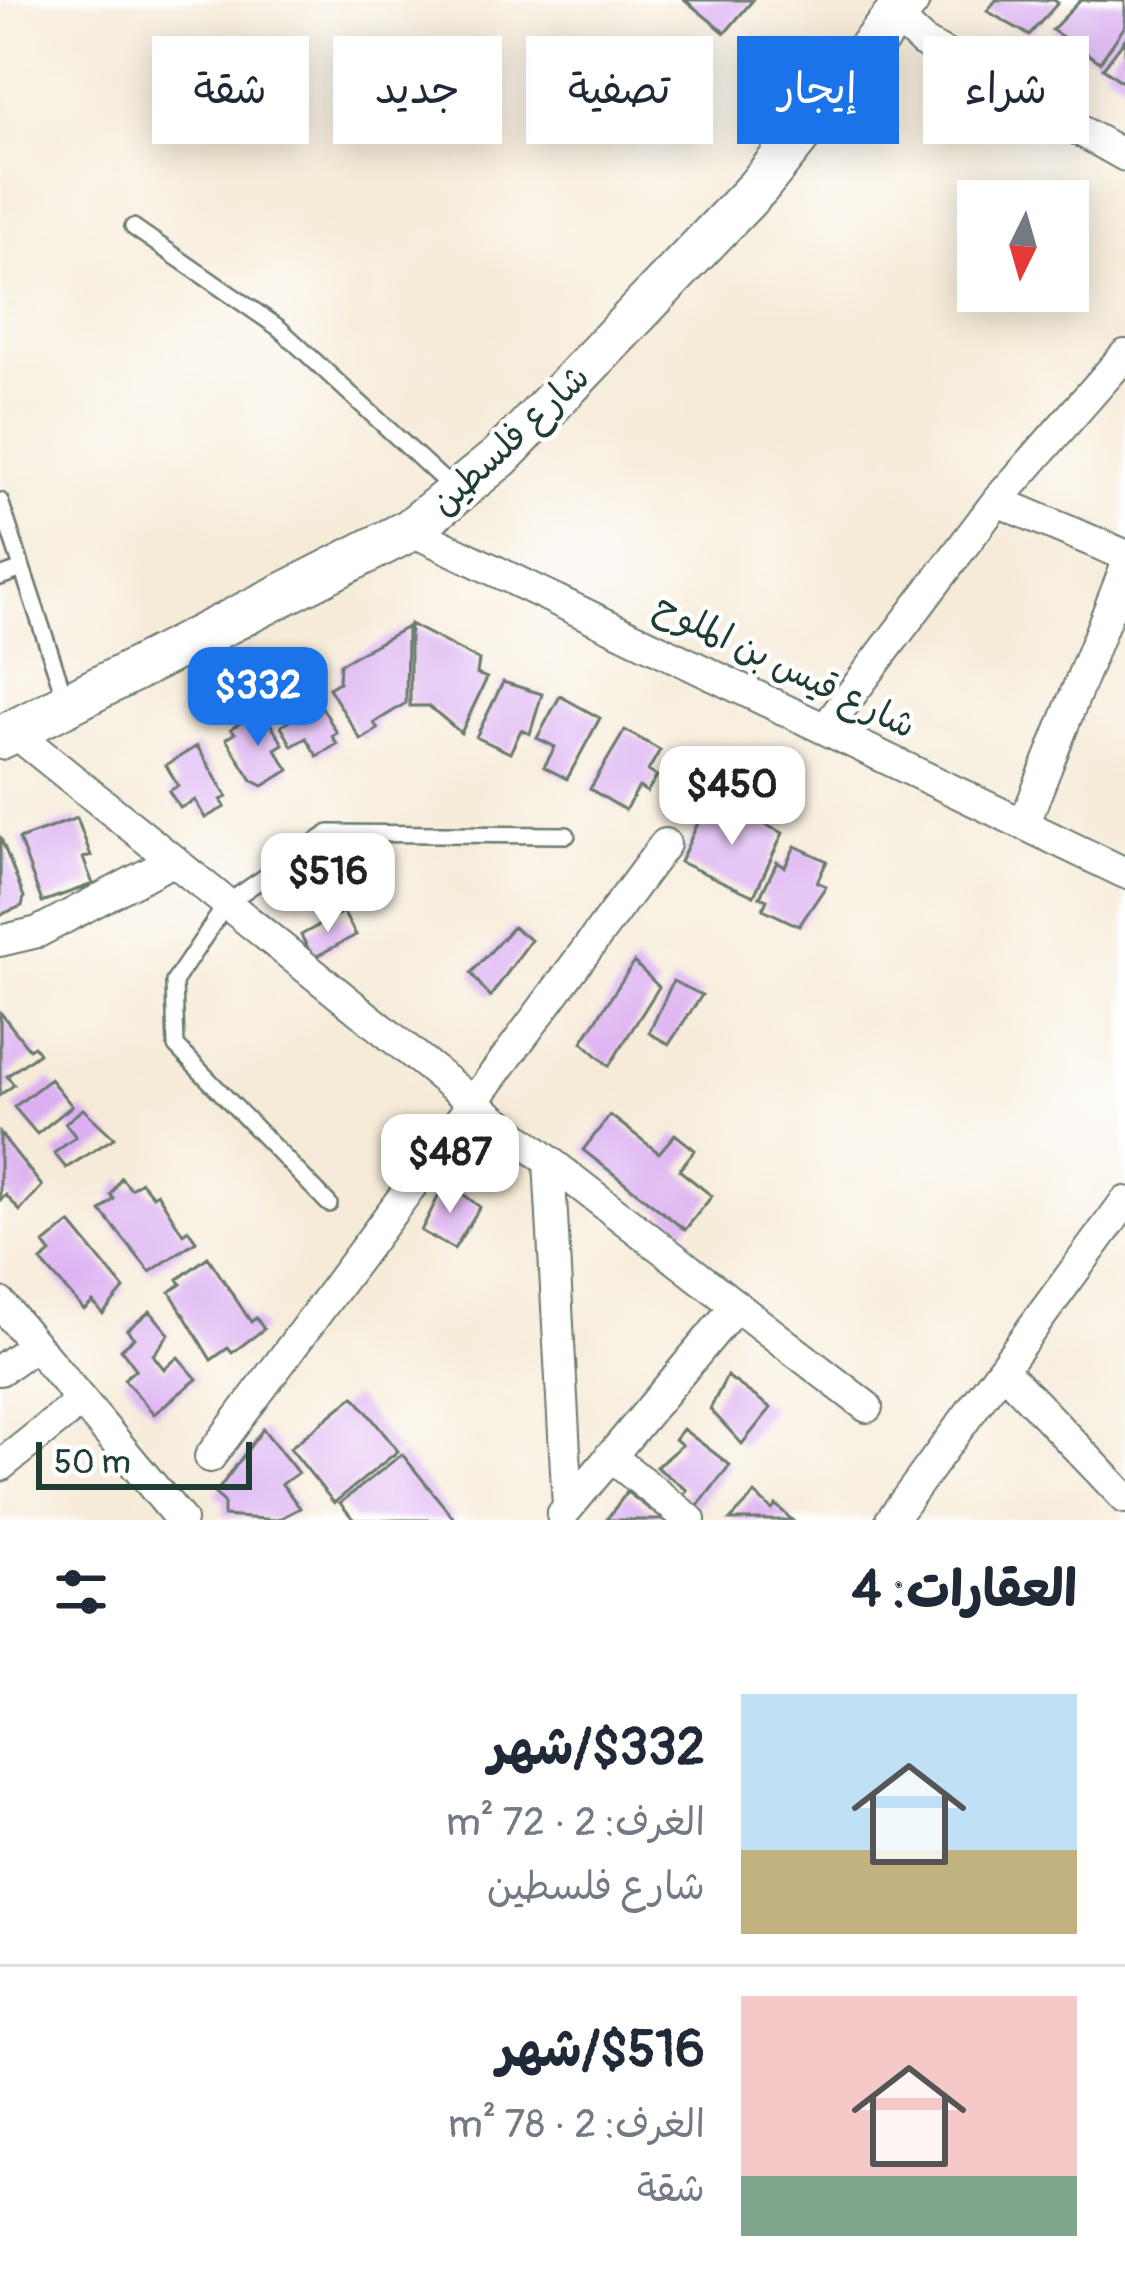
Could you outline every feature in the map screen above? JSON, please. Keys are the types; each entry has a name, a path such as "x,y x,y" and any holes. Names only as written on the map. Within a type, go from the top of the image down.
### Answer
{"street":[{"path":"901,8 923,42 1125,156"},
{"name":"شارع فلسطين","path":"7,735 410,530 457,492 500,457 673,280 839,92 901,8"},
{"path":"825,729 997,501 1125,355"},
{"path":"997,501 1125,555"},
{"name":"شارع قيس بن الملوح","path":"410,530 1125,873"},
{"path":"1024,824 1125,569"},
{"path":"7,735 174,860 475,1104 867,1407"},
{"path":"210,1457 665,844"},
{"path":"0,940 38,932 174,860"},
{"path":"549,1161 564,1514"},
{"path":"891,1520 1121,1217"},
{"path":"0,1303 181,1520"},
{"path":"564,1514 736,1306"},
{"path":"0,1370 34,1346"},
{"path":"1002,1369 1125,1498"},
{"path":"0,1466 82,1401"},
{"path":"610,1456 690,1520"}],"lane":[{"path":"134,227 279,328 457,492"},
{"path":"0,501 68,707"},
{"path":"0,578 22,569"},
{"path":"328,1204 176,1046 174,982 227,903 329,833 567,835"}],"building":[{"path":"685,0 753,0 725,33"},
{"path":"996,0 1058,3 1029,35 987,11"},
{"path":"1081,0 1125,1 1125,26 1100,62 1089,55 1089,36 1061,36 1052,30"},
{"path":"1125,39 1125,84 1103,68"},
{"path":"410,624 479,660 477,674 487,678 461,733 429,706 410,706"},
{"path":"407,627 406,703 374,723 378,729 361,740 329,688 339,682 340,664"},
{"path":"503,682 542,694 530,734 521,730 510,753 476,737"},
{"path":"308,683 337,733 332,736 337,744 317,756 306,738 292,746 281,726 288,722 276,702"},
{"path":"560,696 600,718 567,779 544,767 555,747 537,738"},
{"path":"261,709 283,744 275,749 289,770 263,786 252,780 226,739 235,733 231,729"},
{"path":"625,730 660,750 648,771 657,776 647,792 639,787 625,810 590,789"},
{"path":"197,746 227,797 221,800 225,807 205,818 195,800 180,808 169,791 178,786 166,765"},
{"path":"709,799 783,833 754,896 680,862"},
{"path":"77,818 91,856 83,858 93,884 42,902 19,839"},
{"path":"0,836 24,897 22,906 0,915"},
{"path":"795,846 827,861 817,882 826,886 799,926 763,909 767,900 760,897 777,862 785,867"},
{"path":"343,912 356,935 313,958 301,935"},
{"path":"513,927 531,940 490,997 471,973"},
{"path":"634,962 659,987 609,1066 582,1042"},
{"path":"673,981 702,995 669,1044 649,1033"},
{"path":"0,1012 29,1049 34,1046 39,1053 7,1076 14,1085 0,1095"},
{"path":"50,1079 72,1106 37,1134 14,1107"},
{"path":"83,1109 114,1138 66,1168 54,1153 76,1137 65,1123"},
{"path":"610,1115 659,1153 675,1134 695,1150 679,1170 712,1196 685,1230 583,1150"},
{"path":"0,1133 42,1186 20,1211 6,1195 0,1200"},
{"path":"121,1178 131,1189 141,1182 153,1196 157,1193 183,1234 188,1230 196,1241 150,1272 101,1211 114,1199 111,1195"},
{"path":"446,1181 480,1207 454,1249 421,1231"},
{"path":"70,1223 124,1289 103,1314 93,1302 84,1310 41,1261 51,1253 44,1244"},
{"path":"208,1257 251,1322 256,1318 264,1329 232,1353 228,1348 211,1360 170,1292 181,1284 178,1279"},
{"path":"150,1311 169,1334 153,1355 164,1369 178,1357 197,1379 154,1414 124,1379 136,1369 121,1349 134,1338 127,1330"},
{"path":"727,1376 771,1408 742,1444 710,1409"},
{"path":"354,1396 398,1451 334,1503 290,1448"},
{"path":"263,1429 298,1473 282,1484 300,1508 277,1520 224,1516 224,1502 215,1494"},
{"path":"683,1429 730,1465 697,1507 682,1496 687,1490 656,1467 682,1445 675,1439"},
{"path":"402,1454 455,1520 354,1520 340,1503"},
{"path":"627,1492 664,1520 606,1520"},
{"path":"755,1494 772,1510 776,1505 792,1520 730,1520"}]}
